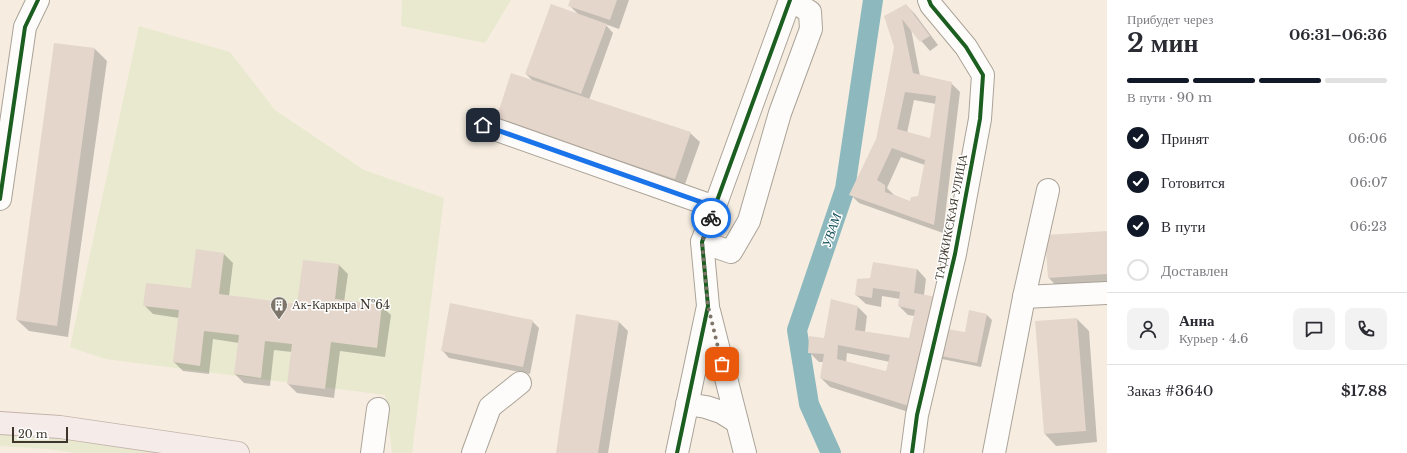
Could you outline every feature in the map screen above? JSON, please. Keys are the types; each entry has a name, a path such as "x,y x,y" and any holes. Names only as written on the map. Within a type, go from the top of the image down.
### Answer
{"main road":[{"path":"0,423 60,427 238,453"}],"street":[{"path":"0,199 25,27 38,0"},
{"path":"702,242 731,252 749,221 780,113 811,29 810,12 790,0 702,242 708,306 744,453"},
{"name":"ТАДЖИКСКАЯ УЛИЦА","path":"912,453 917,415 955,254 980,119 983,75 966,46 931,5 929,0"},
{"path":"483,125 715,207"},
{"path":"994,453 1024,297 1048,190"},
{"path":"1024,297 1107,293"},
{"path":"677,453 708,306"},
{"path":"473,453 490,407 520,383"},
{"path":"687,404 706,407 721,412 737,422"},
{"path":"372,453 378,409"}],"green space":[{"path":"402,0 511,0 485,43 401,26"},
{"path":"139,26 230,52 275,110 364,170 444,198 412,453 392,453 385,395 105,359 70,347"},
{"path":"0,434 50,437 154,453 75,453 49,449 0,446"}],"building":[{"path":"570,0 617,0 610,20 568,6"},
{"path":"551,4 607,24 581,94 525,74"},
{"path":"906,4 930,36 920,42 902,19 913,73 952,82 934,225 849,195 876,139 887,85 894,47 884,16","holes":["905,92 936,96 930,138 897,129","892,148 925,160 918,196 911,197 910,201 885,192 885,185 877,180"]},
{"path":"54,43 95,48 57,326 16,320"},
{"path":"511,73 691,132 675,179 496,119"},
{"path":"1107,231 1107,274 1048,278 1045,235"},
{"name":"Ак-Каркыра №64","path":"196,249 224,253 219,294 297,304 303,260 339,264 335,299 382,305 377,348 331,342 325,389 287,384 292,344 265,341 261,378 234,374 239,335 204,331 200,366 173,362 179,310 143,306 146,283 191,288"},
{"path":"873,262 917,269 914,293 937,297 912,407 820,378 824,354 808,353 809,336 824,338 831,299 858,306 855,330 909,338 915,310 898,306 900,292 873,288 872,298 855,295 857,279 870,278","holes":["838,345 890,355 886,371 837,359"]},
{"path":"450,303 533,320 523,367 441,351"},
{"path":"969,310 987,314 977,363 936,355 942,328 965,332"},
{"path":"576,314 619,321 598,453 556,453"},
{"path":"1077,318 1086,431 1044,434 1035,321"}],"waterway":[{"name":"УВАМ","path":"831,453 809,404 797,330 845,189 873,0"}],"cycle path":[{"path":"0,199 25,27 38,0"},
{"path":"677,453 708,306 702,242 790,0"},
{"path":"912,453 917,415 955,254 980,119 983,75 966,47 931,5 929,0"}],"way so far":[{"path":"711,218 702,242 708,306 722,364"}],"place":[{"name":"Ак-Каркыра №64","path":"279,320"}],"route":[{"path":"483,125 715,207 711,218"}]}
